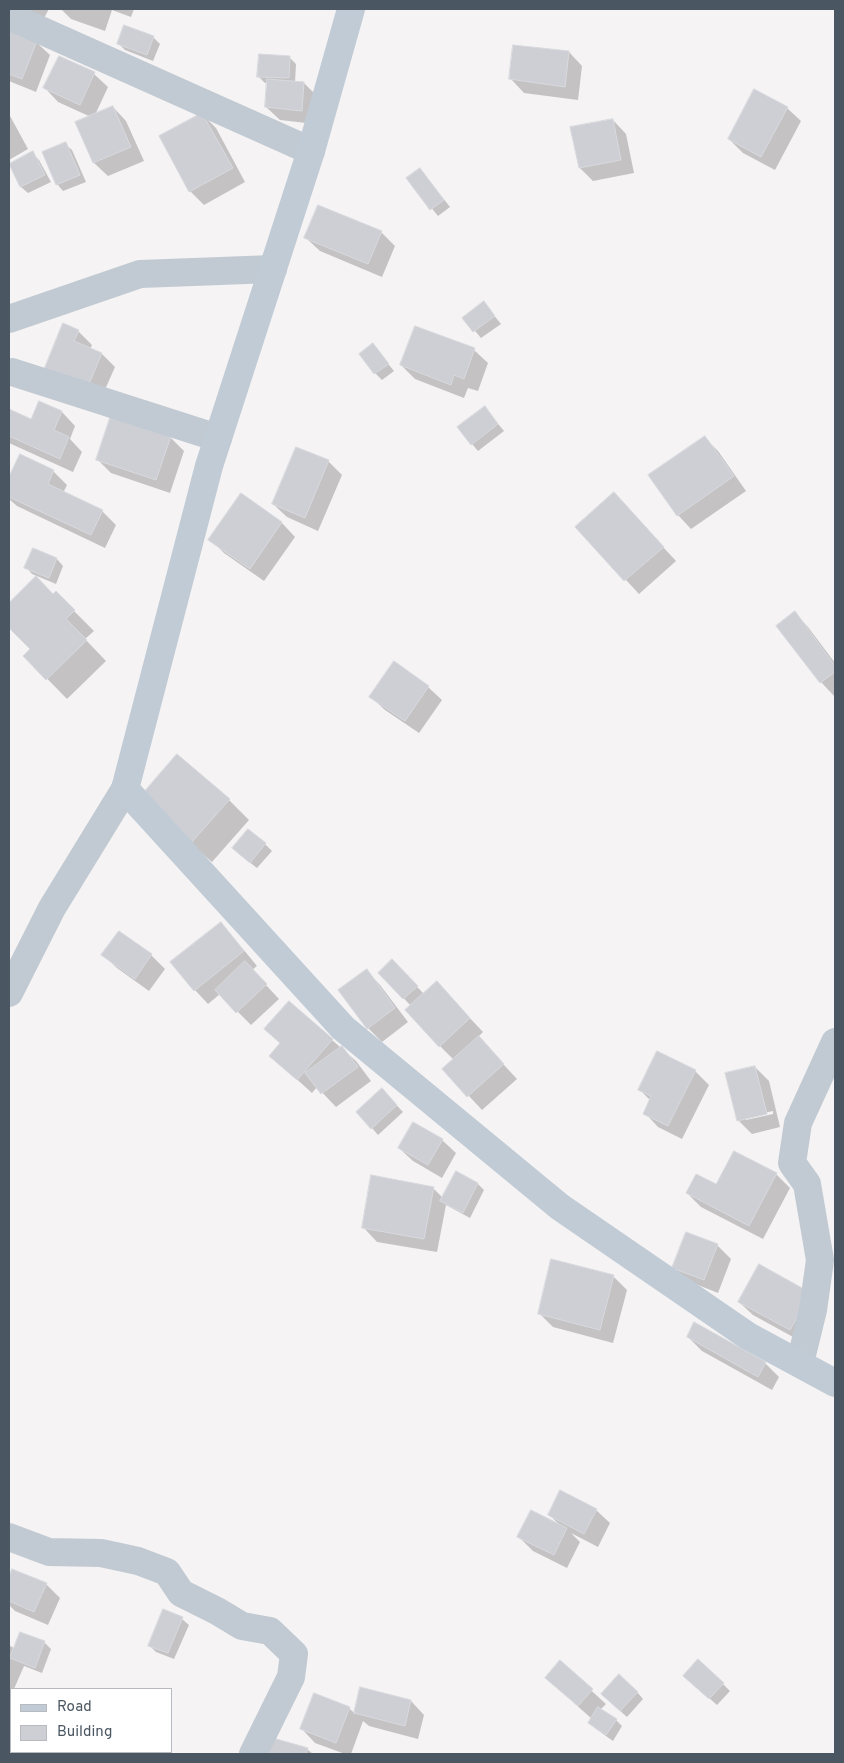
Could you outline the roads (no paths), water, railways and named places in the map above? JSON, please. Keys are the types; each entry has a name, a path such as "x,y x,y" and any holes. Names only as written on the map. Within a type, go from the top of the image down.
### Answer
{"street":[{"path":"9,992 52,908 125,789 209,466 311,151 351,9"},
{"path":"9,16 311,151"},
{"path":"9,319 140,274 273,268"},
{"path":"12,372 218,438"},
{"path":"125,789 343,1028 560,1207 748,1336 835,1383"},
{"path":"800,1363 813,1310 820,1260 807,1184 792,1163 798,1123 835,1042"},
{"path":"9,1537 49,1552 101,1553 138,1561 166,1572 181,1593 242,1626 270,1631 294,1654 291,1677 253,1754"}]}
